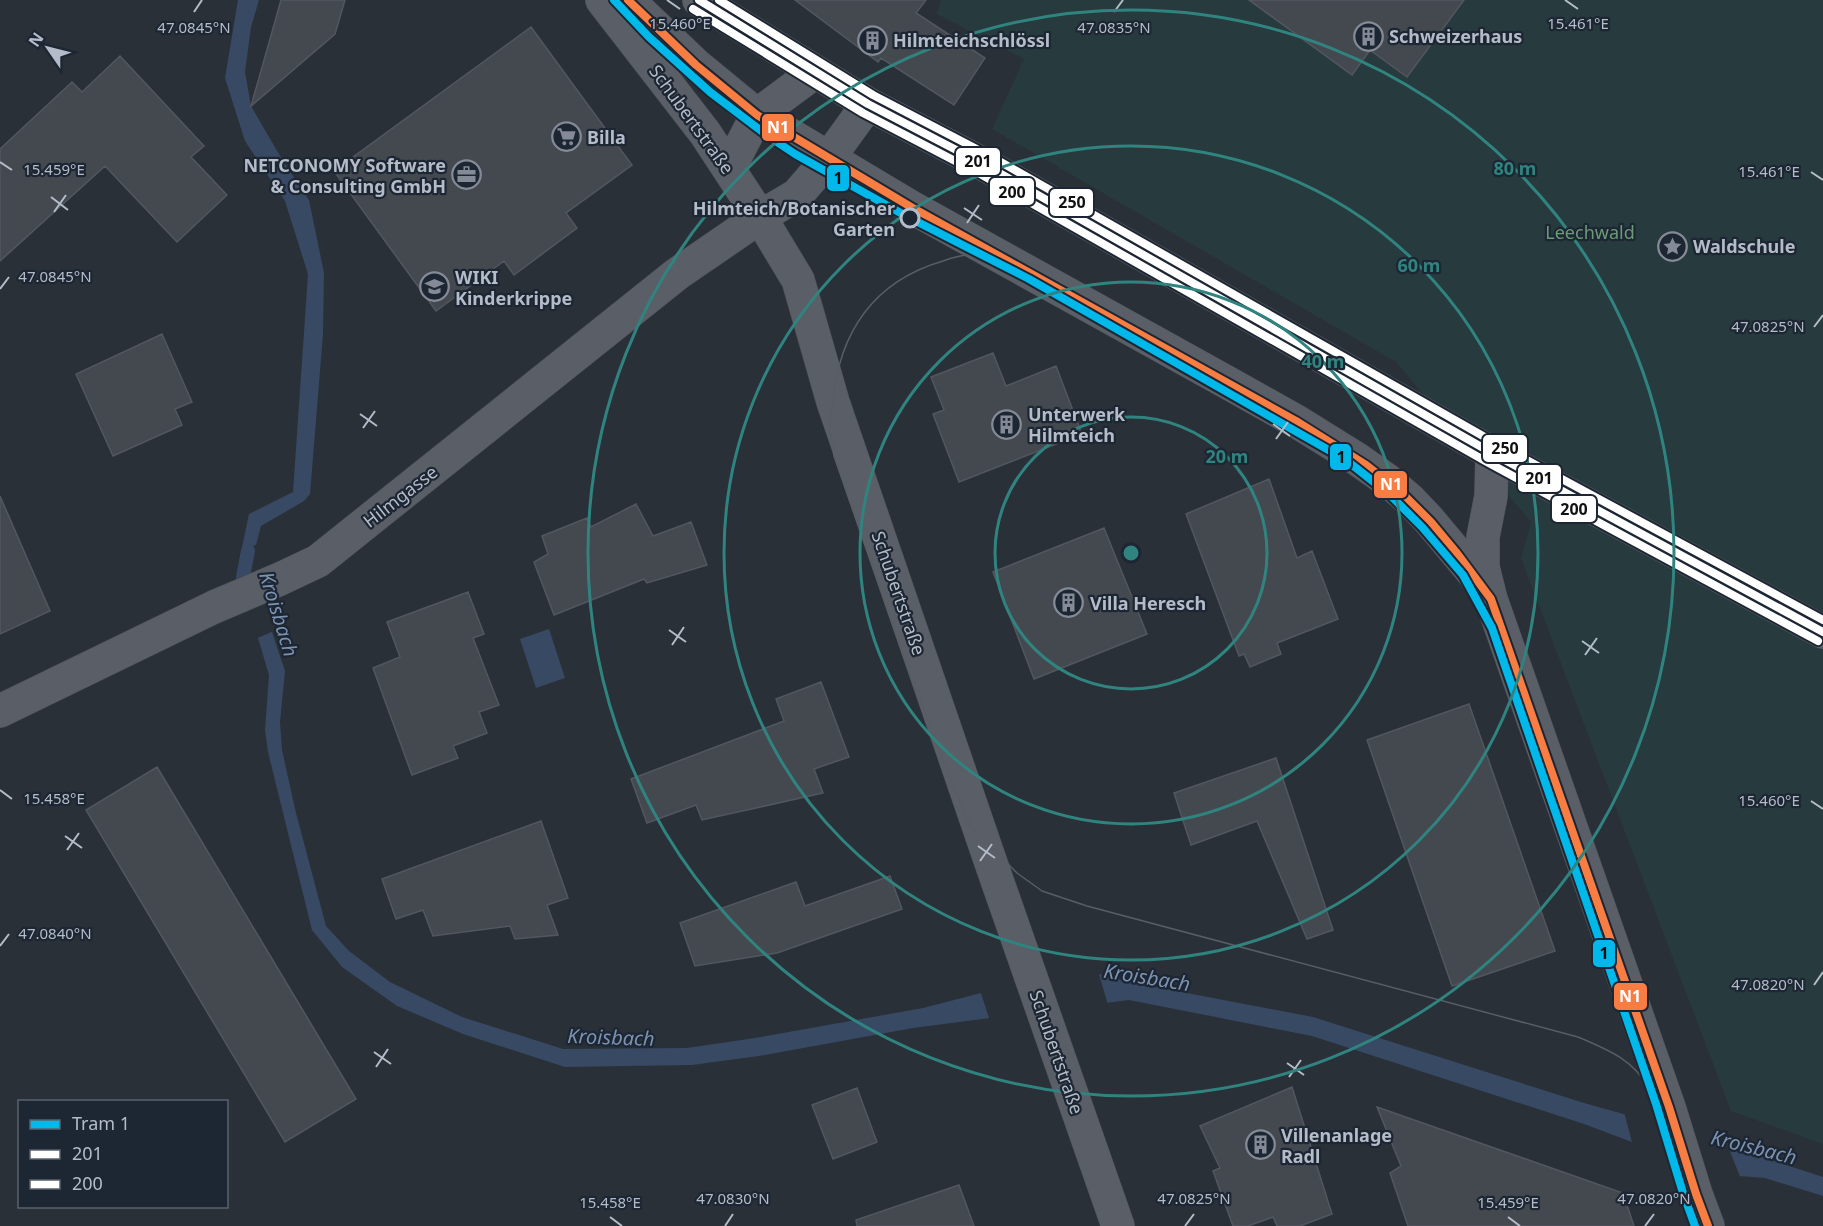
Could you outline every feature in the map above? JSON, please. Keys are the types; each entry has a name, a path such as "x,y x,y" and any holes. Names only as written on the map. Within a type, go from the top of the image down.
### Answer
{"main road":[{"path":"699,0 868,104 987,166 1492,453 1823,632"}],"street":[{"name":"Schubertstraße","path":"602,0 705,133 798,280 833,402 1118,1226"},
{"path":"628,0 696,65 757,116 911,207 1258,400 1357,459 1394,487 1429,520 1491,599"},
{"path":"729,169 757,116 815,72"},
{"name":"Hilmgasse","path":"0,711 214,607 318,561 677,274 760,217 797,195 828,159 868,104"},
{"path":"1492,453 1491,496 1483,537 1483,567 1491,599 1669,1107 1708,1226"}],"green space":[{"name":"Leechwald","path":"941,0 1823,0 1823,1144 1731,1111 1521,558 1531,522 1396,362 992,129 1024,59 937,14"}],"water":[{"name":"Kroisbach","path":"238,0 259,0 251,27 245,72 251,106 309,200 324,273 323,334 310,494 304,501 261,526 256,545 272,632 285,671 280,722 282,750 326,926 349,951 390,982 462,1017 563,1049 687,1048 923,1008 981,993 1099,974 1129,982 1313,1017 1584,1103 1727,1143 1823,1177 1823,1196 1765,1178 1739,1176 1312,1036 1129,1000 913,1028 759,1056 692,1065 565,1067 463,1034 397,1006 342,967 312,930 268,752 265,730 269,675 258,638 241,552 249,514 293,492 308,274 285,201 245,141 225,78"},
{"path":"549,629 565,678 536,688 520,639"}],"pier":[{"path":"260,543 274,631 255,639 238,553"},
{"path":"1098,971 1108,1005 990,1021 980,990"},
{"path":"1624,1112 1725,1139 1741,1179 1633,1146"}],"building":[{"path":"281,0 345,0 335,34 251,106"},
{"path":"795,0 926,0 916,13 985,58 954,105 881,58 878,62"},
{"name":"Schweizerhaus","path":"1249,0 1464,0 1407,77 1370,50 1352,75"},
{"path":"531,27 632,165 566,213 577,228 514,275 504,261 436,311 334,171"},
{"path":"120,56 204,146 191,157 227,195 177,242 105,166 0,261 0,149 72,82 82,92"},
{"path":"162,334 192,402 175,409 182,425 113,456 76,374"},
{"name":"Unterwerk Hilmteich","path":"993,353 1006,386 1056,366 1082,434 959,482 933,414 944,410 931,377"},
{"path":"1269,479 1297,558 1312,551 1338,619 1277,643 1281,654 1250,667 1244,654 1239,656 1186,514"},
{"path":"0,496 50,611 0,634"},
{"path":"636,504 653,536 691,522 707,565 647,583 644,579 554,615 534,562 548,554 542,536 587,518 591,527"},
{"name":"Villa Heresch","path":"1104,528 1147,634 1034,679 993,572"},
{"path":"468,592 484,634 473,638 499,705 479,712 487,733 453,746 458,758 412,775 373,668 400,657 387,622"},
{"path":"821,682 849,757 814,769 823,793 702,820 696,805 647,823 631,779 784,721 776,699"},
{"path":"1469,704 1555,951 1452,986 1367,740"},
{"path":"1276,758 1333,930 1307,939 1257,821 1191,845 1174,793"},
{"path":"157,767 356,1099 285,1142 86,810"},
{"path":"541,821 568,898 547,905 558,935 515,939 510,926 433,936 423,910 396,919 382,879"},
{"path":"890,876 902,909 777,953 695,966 680,923 796,882 805,906"},
{"name":"Villenanlage Radl","path":"1292,1087 1332,1214 1300,1226 1277,1226 1273,1217 1248,1226 1233,1226 1213,1171 1220,1168 1200,1126"},
{"path":"857,1088 877,1142 833,1159 812,1105"},
{"path":"1377,1107 1623,1193 1634,1226 1408,1226 1390,1173 1401,1166"},
{"path":"959,1185 974,1226 857,1226 856,1220"}],"waterway":[{"name":"Kroisbach","path":"248,551 243,577 249,593"}],"tram line":[{"name":"1","path":"614,0 649,37 710,92 795,154 906,216 1029,279 1346,460 1389,494 1422,527 1463,575 1492,628 1656,1104 1695,1226"},
{"path":"1046,269 1013,259 974,254 943,261 919,270 898,282 879,296 864,313 852,332 843,353 831,416 830,429 834,456 906,663 971,827 1017,873 1042,891 1087,906 1578,1037 1620,1057 1637,1071 1651,1091"}],"transit line":[{"name":"N1","path":"628,0 696,65 757,115 911,207 1296,421 1366,465 1403,494 1431,522 1491,599 1669,1107 1708,1226"},
{"name":"201","path":"699,0 868,104 987,166 1492,453 1823,632"},
{"name":"250","path":"719,0 873,95 992,157 1497,444 1823,620"},
{"name":"200","path":"693,9 863,113 982,175 1487,462 1818,641"}],"place":[{"name":"Schweizerhaus","path":"1368,36"},
{"name":"Hilmteichschlössl","path":"872,40"},
{"name":"Billa","path":"566,137"},
{"name":"NETCONOMY Software & Consulting GmbH","path":"467,175"},
{"name":"Hilmteich/Botanischer Garten","path":"910,218"},
{"name":"Waldschule","path":"1672,246"},
{"name":"WIKI Kinderkrippe","path":"434,287"},
{"name":"Unterwerk Hilmteich","path":"1007,424"},
{"name":"Villa Heresch","path":"1069,603"},
{"name":"Villenanlage Radl","path":"1260,1145"}]}
